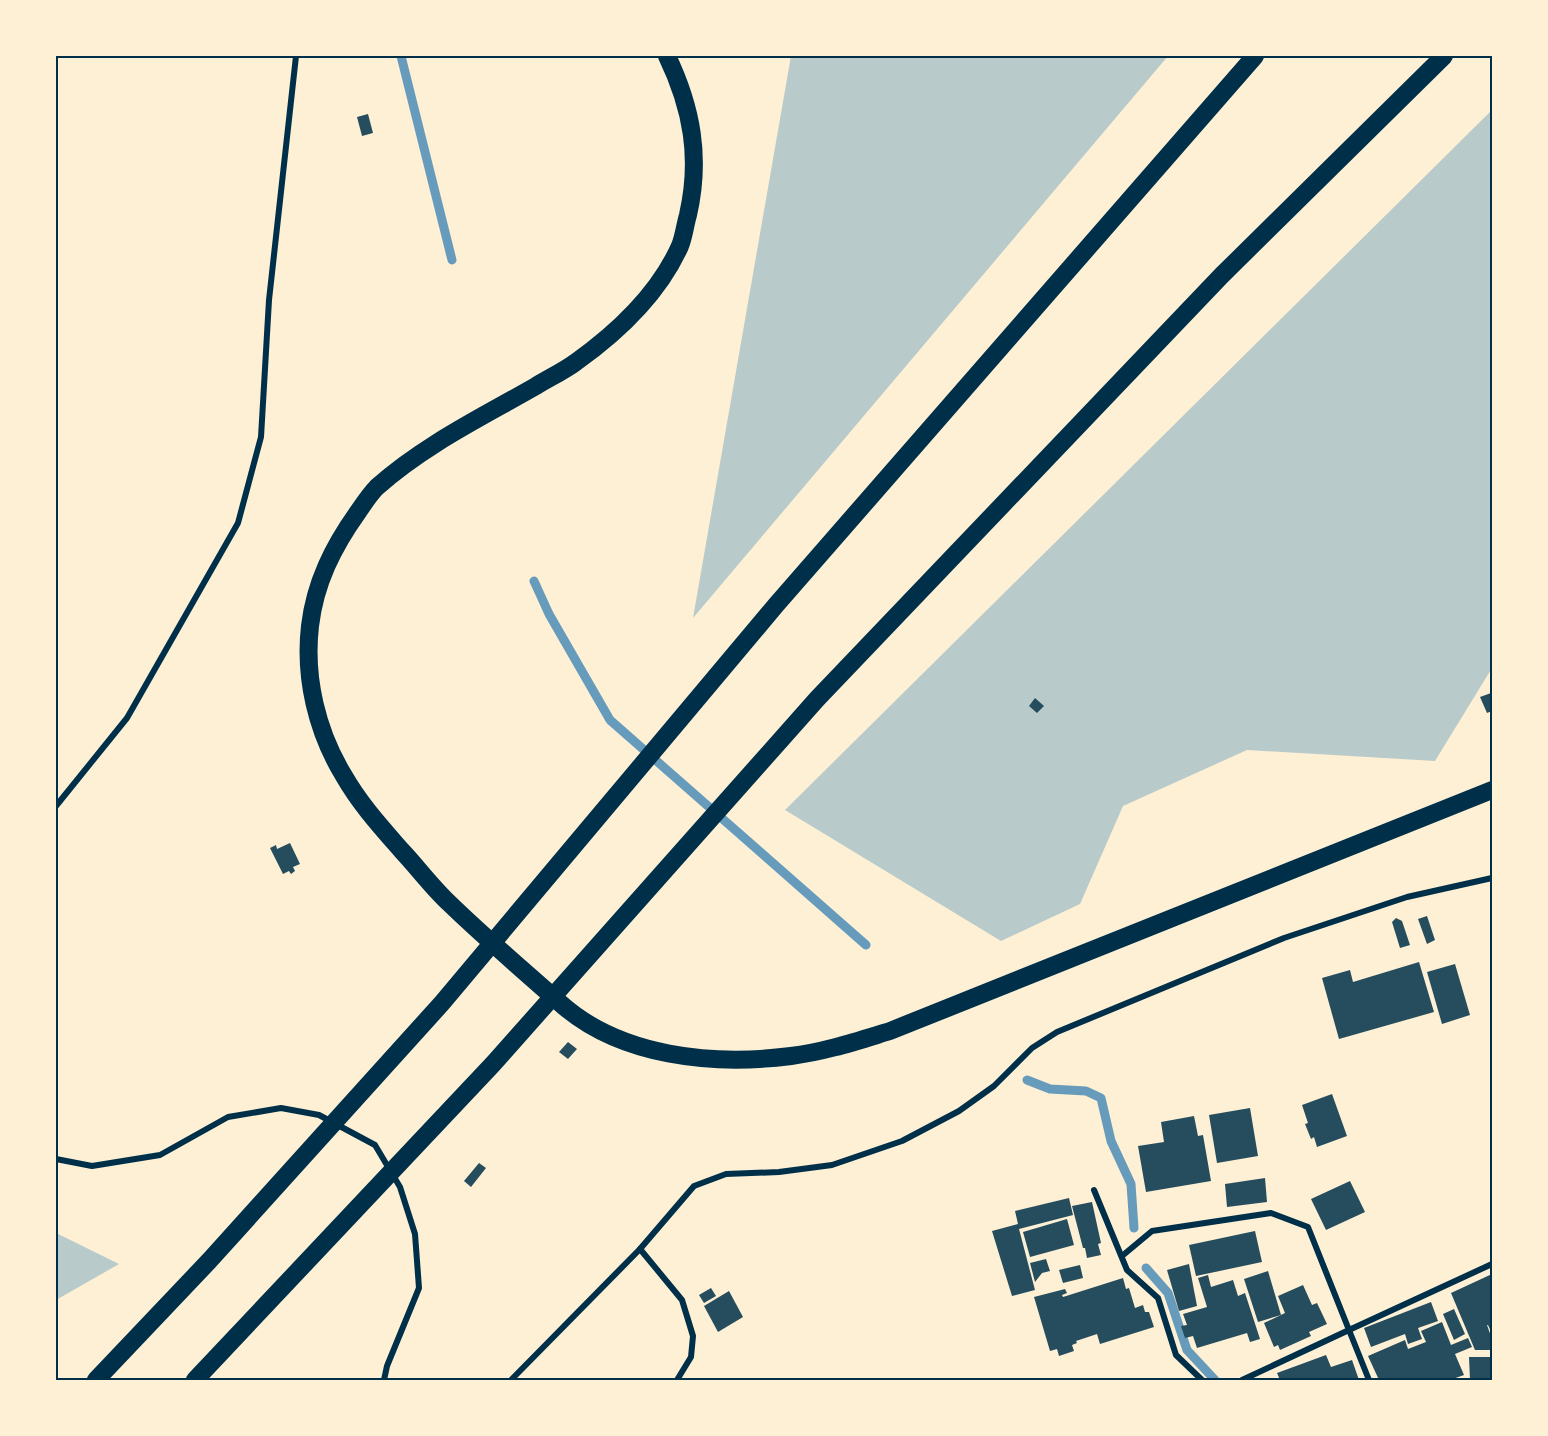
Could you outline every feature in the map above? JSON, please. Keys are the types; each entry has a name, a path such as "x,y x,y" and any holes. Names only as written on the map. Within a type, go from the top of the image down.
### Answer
{"highway":[{"path":"667,56 682,86 694,143 693,193 681,244 653,290 616,329 575,363 414,457 374,490 346,528 324,567 312,606 307,651 312,694 324,736 343,776 370,815 447,901 573,1015 609,1035 653,1050 697,1058 742,1060 792,1056 835,1047 901,1027 1492,790"},
{"path":"96,1380 209,1261 442,1003 776,605 1255,56"},
{"path":"195,1380 493,1064 817,699 1222,275 1444,56"}],"street":[{"path":"56,806 127,718 238,523 261,437 269,300 296,56"},
{"path":"511,1380 640,1250 694,1186 726,1174 779,1172 832,1165 902,1141 959,1111 994,1086 1032,1048 1058,1032 1284,938 1407,897 1492,878"},
{"path":"56,1159 92,1166 160,1155 228,1117 281,1108 319,1116 375,1145 400,1187 415,1234 419,1288 387,1366 384,1380"},
{"path":"1094,1190 1127,1270 1158,1298 1176,1355 1202,1380"},
{"path":"1122,1256 1152,1231 1271,1213 1308,1227 1369,1380"},
{"path":"640,1250 682,1300 693,1336 691,1357 677,1380"},
{"path":"1242,1380 1492,1264"}],"shaded area":[{"path":"791,56 1168,56 693,618"},
{"path":"1492,110 1492,668 1435,761 1247,750 1123,806 1080,904 1001,941 785,810"},
{"path":"56,1233 119,1264 56,1300"}],"building":[{"path":"368,114 373,133 362,136 357,117"},
{"path":"1491,693 1492,711 1487,713 1480,697"},
{"path":"1035,698 1044,706 1037,713 1029,706"},
{"path":"290,843 300,864 293,867 295,871 291,874 289,871 283,874 270,848 276,845 277,849"},
{"path":"1427,916 1435,940 1427,944 1418,919"},
{"path":"1396,918 1402,921 1410,945 1400,948 1392,922"},
{"path":"1419,962 1434,1012 1339,1039 1322,978 1350,970 1353,982"},
{"path":"1455,964 1470,1015 1442,1024 1427,972"},
{"path":"568,1042 577,1049 568,1059 559,1052"},
{"path":"1332,1094 1347,1136 1317,1147 1314,1137 1311,1139 1305,1124 1308,1123 1302,1105"},
{"path":"1250,1108 1258,1156 1217,1163 1209,1115"},
{"path":"1194,1116 1198,1136 1203,1135 1211,1181 1146,1192 1138,1146 1164,1142 1161,1122"},
{"path":"479,1163 486,1168 471,1187 464,1181"},
{"path":"1265,1178 1267,1202 1227,1207 1225,1184"},
{"path":"1350,1181 1365,1212 1326,1230 1311,1199"},
{"path":"1069,1198 1073,1215 1019,1229 1035,1290 1012,1296 992,1231 1018,1224 1015,1211"},
{"path":"1092,1202 1101,1243 1098,1244 1101,1255 1087,1258 1072,1206"},
{"path":"1067,1219 1074,1245 1030,1257 1023,1232"},
{"path":"1255,1231 1262,1262 1196,1276 1189,1245"},
{"path":"1046,1259 1050,1271 1042,1273 1035,1282 1030,1263"},
{"path":"1189,1264 1197,1306 1179,1311 1167,1270"},
{"path":"1080,1265 1083,1278 1063,1283 1059,1270"},
{"path":"1268,1271 1281,1315 1258,1322 1244,1279"},
{"path":"1492,1274 1492,1334 1487,1325 1492,1339 1492,1350 1475,1350 1451,1293"},
{"path":"1208,1275 1211,1287 1233,1280 1238,1296 1245,1293 1260,1339 1250,1342 1247,1333 1197,1348 1193,1336 1185,1338 1181,1326 1187,1325 1183,1314 1207,1307 1198,1278"},
{"path":"1123,1278 1126,1289 1129,1288 1135,1308 1143,1305 1145,1312 1149,1312 1154,1327 1100,1344 1097,1334 1076,1341 1077,1343 1072,1345 1074,1351 1059,1356 1057,1349 1050,1351 1034,1297 1065,1289 1067,1293 1062,1295 1063,1297"},
{"path":"1303,1285 1312,1305 1317,1303 1327,1324 1309,1332 1311,1336 1280,1350 1278,1345 1274,1347 1264,1323 1285,1313 1278,1296"},
{"path":"711,1288 716,1296 704,1303 699,1295"},
{"path":"729,1291 743,1317 718,1332 704,1306"},
{"path":"1431,1302 1438,1321 1418,1328 1422,1339 1408,1344 1405,1334 1371,1347 1364,1328"},
{"path":"1454,1309 1465,1334 1454,1340 1443,1314"},
{"path":"1442,1322 1451,1345 1468,1338 1472,1347 1455,1354 1464,1375 1450,1380 1379,1380 1368,1356 1405,1340 1408,1349 1426,1342 1421,1331"},
{"path":"1326,1355 1331,1367 1352,1360 1359,1380 1280,1380 1277,1373"},
{"path":"1469,1357 1492,1357 1492,1380 1470,1380"}],"waterway":[{"path":"401,56 452,260"},
{"path":"534,581 549,614 610,720 866,945"},
{"path":"1027,1080 1050,1089 1086,1091 1101,1098 1111,1141 1131,1184 1134,1228"},
{"path":"1146,1268 1168,1293 1187,1350 1215,1380"}]}
